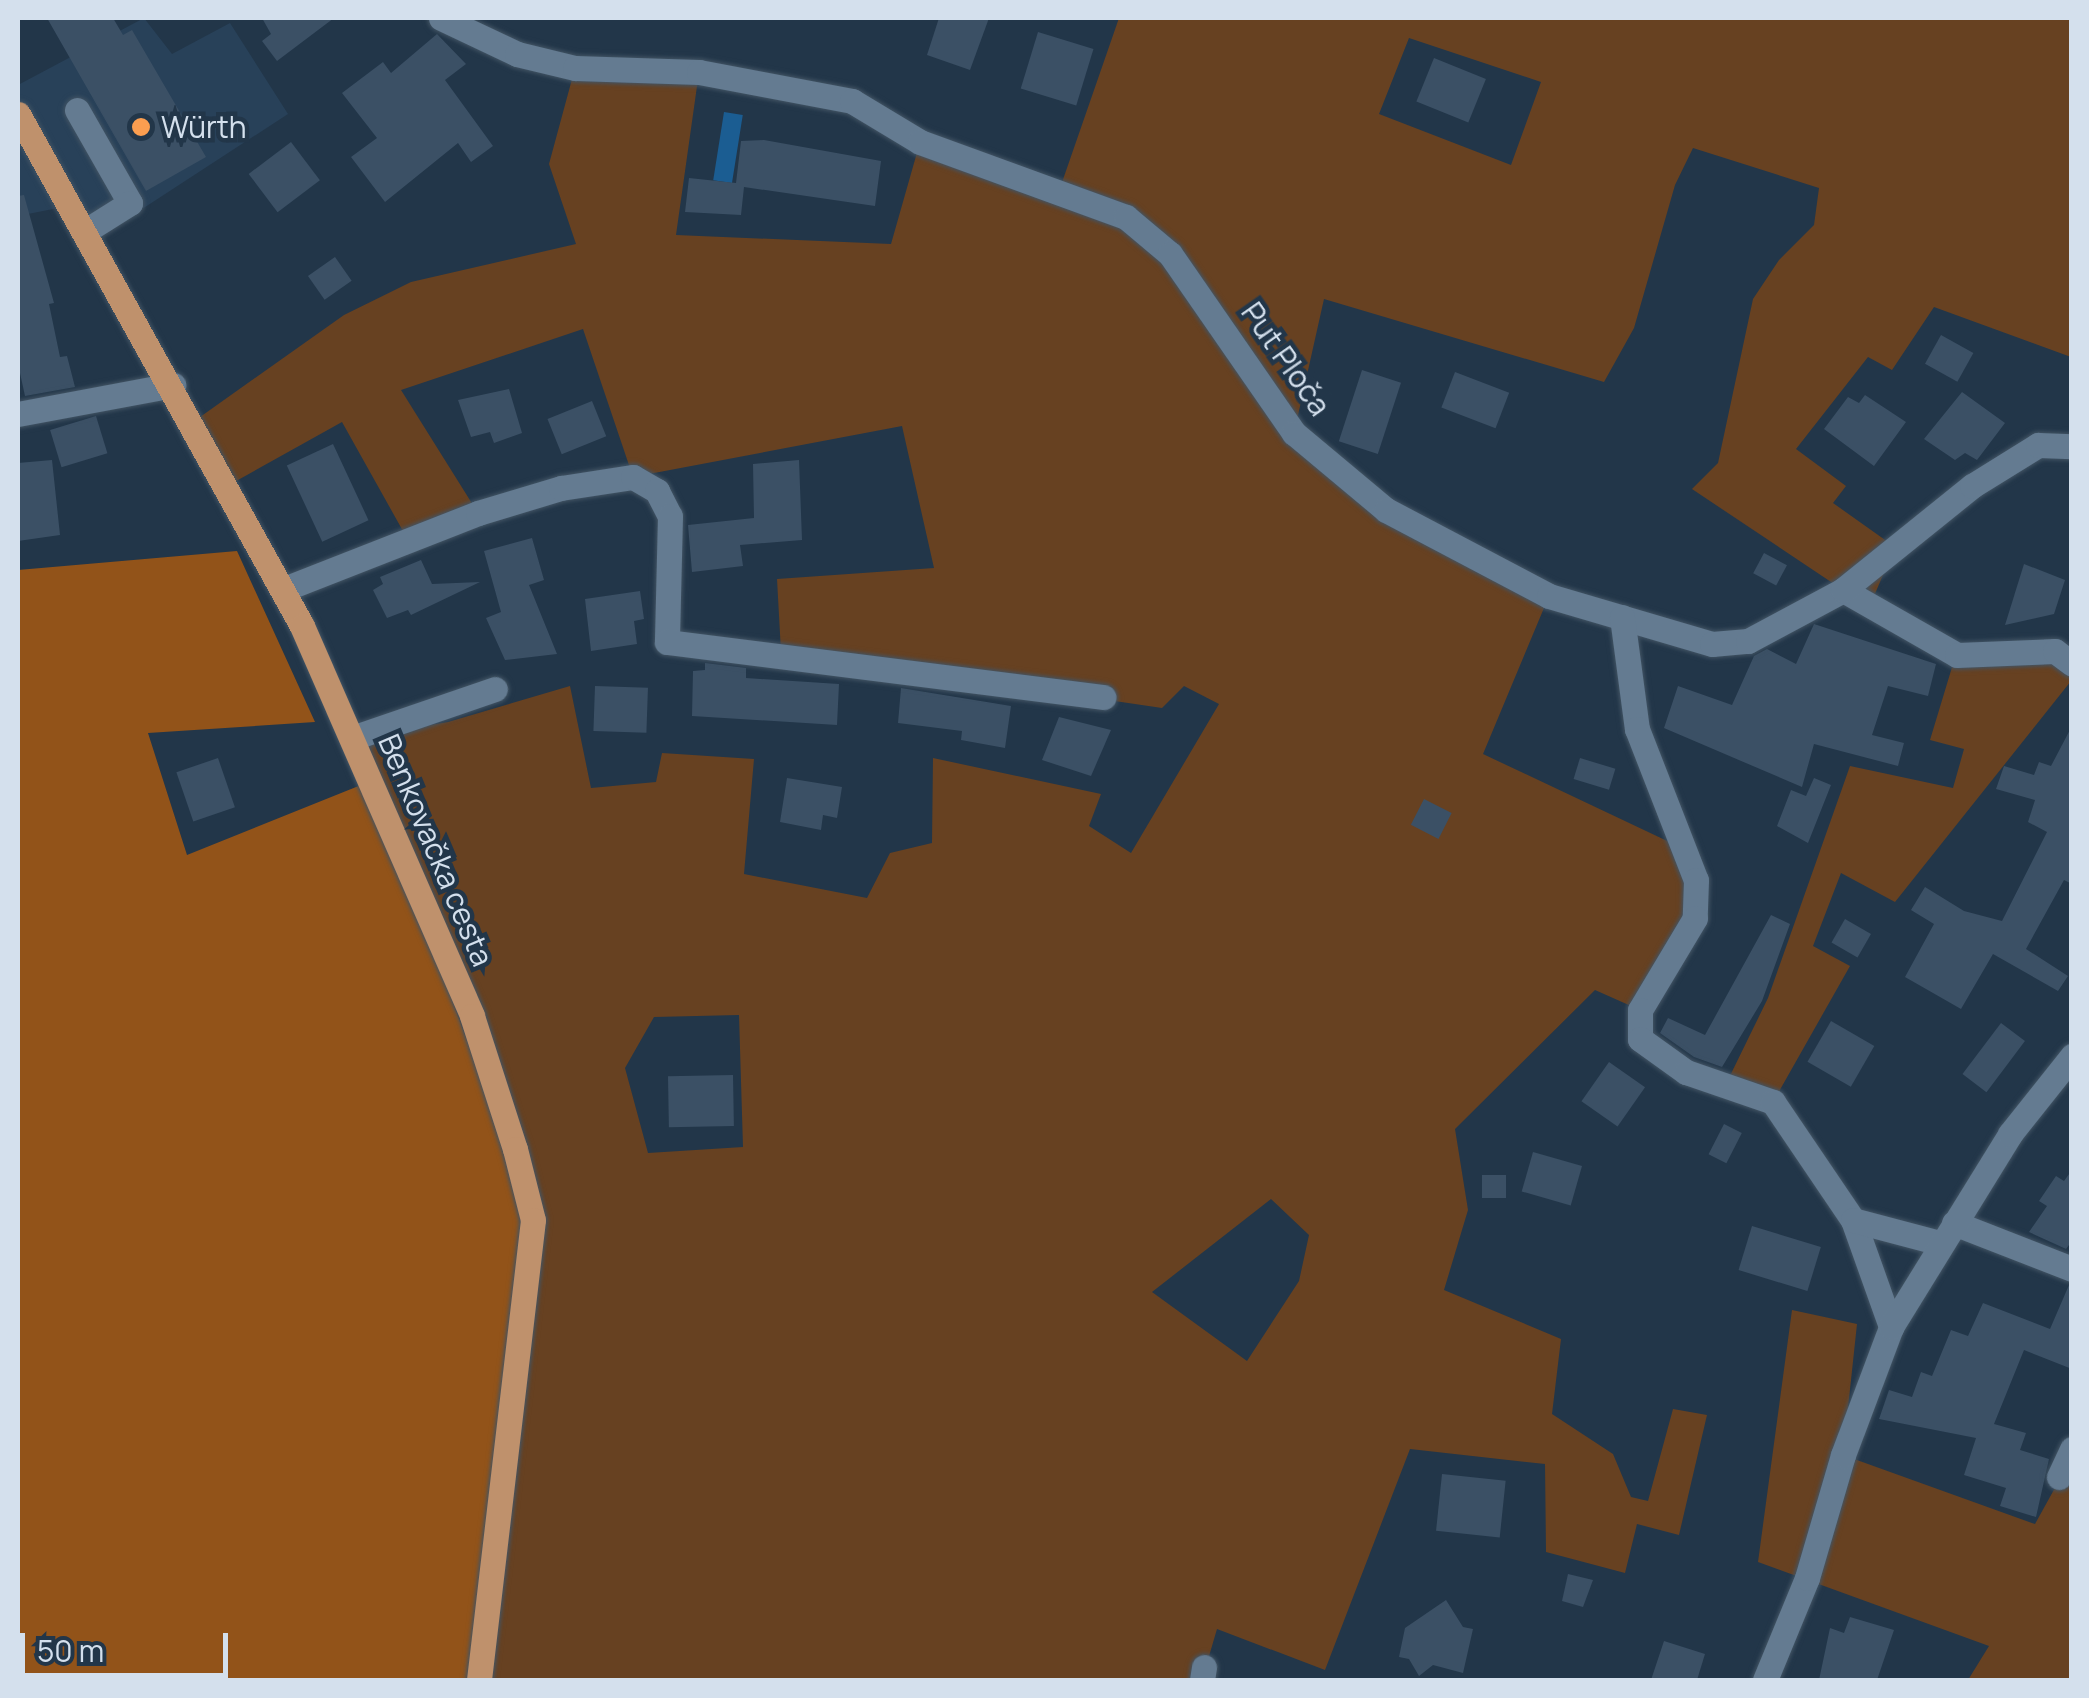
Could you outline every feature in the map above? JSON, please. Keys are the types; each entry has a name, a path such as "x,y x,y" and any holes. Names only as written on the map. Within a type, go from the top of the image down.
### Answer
{"main road":[{"name":"Benkovačka cesta","path":"18,114 284,589 472,1016 533,1220 479,1680"}],"street":[{"name":"Put Ploča","path":"441,18 517,54 575,68 699,72 852,101 920,142 1126,217 1170,254 1294,433 1386,510 1548,596 1712,644 1748,640 1842,590 1972,486 2038,445 2072,446"},
{"path":"76,110 130,203 84,232"},
{"path":"18,414 172,385"},
{"path":"284,589 478,513 561,488 633,477 657,491 670,516 667,642 1104,697"},
{"path":"1842,590 1957,655 2054,652 2072,664"},
{"path":"1622,617 1638,730 1696,880 1695,918 1640,1010 1640,1039 1686,1072 1773,1102 1852,1220 1890,1327"},
{"path":"352,738 496,689"},
{"path":"1765,1680 1808,1578 1843,1456 1890,1327 2010,1134 2072,1056"},
{"path":"1852,1220 1947,1233 2072,1269"},
{"path":"2058,1477 2072,1448"}],"shaded area":[{"path":"144,18 172,54 230,23 288,114 90,243 68,206 18,216 18,85"},
{"path":"1119,18 2071,18 2071,357 1934,307 1892,370 1868,357 1796,449 1846,486 1833,503 1895,547 1874,596 1957,646 2071,664 2071,681 1895,902 1841,873 1813,946 1850,966 1773,1102 1726,1084 1768,998 1850,766 1953,788 1964,749 1930,740 1956,654 1843,590 1692,489 1718,463 1753,299 1779,260 1814,225 1819,188 1693,148 1675,185 1634,328 1604,382 1324,299 1294,433 1386,510 1549,596 1483,754 1682,848 1695,918 1640,1010 1595,990 1455,1129 1468,1210 1444,1290 1561,1339 1552,1414 1613,1454 1631,1497 1648,1501 1673,1409 1707,1415 1679,1535 1637,1524 1625,1573 1546,1552 1545,1464 1410,1449 1325,1670 1217,1629 1202,1680 479,1680 352,738 448,722 570,686 591,788 656,782 662,753 754,759 744,874 867,898 890,853 932,843 933,758 1101,794 1089,826 1131,853 1219,704 1184,686 1162,708 781,652 777,579 934,568 902,426 633,477 583,329 401,390 478,513 408,540 342,422 229,485 193,422 344,315 411,282 576,244 549,164 575,68 699,72 676,235 891,244 920,142 1059,191","holes":["1409,38 1541,82 1511,165 1379,114","739,1015 743,1147 648,1153 625,1068 654,1017","1271,1199 1309,1235 1299,1281 1247,1361 1152,1292"]},
{"path":"237,551 315,722 148,733 187,855 371,781 533,1220 479,1680 18,1680 18,570"},
{"path":"1792,1310 1857,1324 1843,1455 2035,1524 2061,1477 2071,1480 2071,1680 1968,1680 1989,1646 1758,1562"}],"water":[{"path":"724,112 743,115 732,183 713,180"}],"building":[{"path":"47,18 113,18 123,35 132,30 206,157 146,191"},
{"path":"262,18 334,18 277,61 262,41 271,34"},
{"path":"939,18 989,18 970,70 927,55"},
{"path":"1038,32 1093,49 1076,105 1021,88"},
{"path":"437,34 466,64 445,80 493,146 471,162 458,143 385,202 351,157 377,138 342,93 383,62 391,73"},
{"path":"1434,58 1486,79 1468,123 1416,102"},
{"path":"764,140 881,161 875,206 744,187 741,215 685,212 689,178 736,183 741,141"},
{"path":"291,142 320,180 278,212 249,174"},
{"path":"24,195 54,303 49,304 60,357 67,356 75,387 25,396 18,364 18,196"},
{"path":"335,257 352,281 325,300 308,276"},
{"path":"1941,335 1973,353 1957,382 1925,364"},
{"path":"1362,370 1401,383 1378,454 1339,441"},
{"path":"1455,372 1509,393 1496,428 1441,407"},
{"path":"509,389 522,433 494,443 490,432 471,437 458,400"},
{"path":"1962,392 2005,423 1977,460 1965,453 1955,460 1924,439"},
{"path":"1865,395 1906,422 1874,466 1824,429 1848,397 1859,403"},
{"path":"592,401 606,436 562,454 547,419"},
{"path":"96,416 107,453 61,467 50,430"},
{"path":"333,444 368,520 322,542 287,466"},
{"path":"52,460 60,535 18,541 18,463"},
{"path":"799,460 802,540 740,545 743,566 692,572 688,525 754,518 753,464"},
{"path":"532,538 544,580 529,585 557,654 505,660 486,618 501,612 484,551"},
{"path":"1764,553 1787,565 1776,586 1753,573"},
{"path":"421,560 432,584 480,582 411,615 408,610 387,618 373,590 383,584 380,577"},
{"path":"2024,564 2065,580 2054,614 2005,625"},
{"path":"640,591 644,619 634,621 637,644 591,651 585,599"},
{"path":"1814,624 1936,664 1928,696 1888,686 1872,735 1904,743 1898,766 1814,744 1802,787 1664,728 1678,686 1732,705 1754,656 1767,649 1796,664"},
{"path":"705,663 746,668 746,678 839,684 837,725 692,716 693,671 705,670"},
{"path":"595,686 648,688 646,733 593,731"},
{"path":"901,688 1011,706 1005,748 961,740 962,731 898,723"},
{"path":"1059,717 1111,730 1091,776 1042,760"},
{"path":"2072,726 2072,884 2064,880 2026,949 2068,976 2058,991 1993,954 1961,1009 1905,977 1934,924 1911,910 1925,887 1964,911 2002,921 2047,832 2028,822 2035,800 1996,789 2004,766 2034,775 2039,762 2051,766"},
{"path":"218,758 235,807 193,821 176,772"},
{"path":"1580,758 1615,769 1609,790 1574,779"},
{"path":"787,778 842,787 837,818 823,815 821,830 780,822"},
{"path":"1814,778 1831,785 1808,843 1777,826 1791,790 1806,796"},
{"path":"1424,799 1452,813 1438,839 1411,825"},
{"path":"1771,915 1790,924 1762,1001 1722,1067 1694,1057 1660,1033 1668,1018 1705,1035"},
{"path":"1845,919 1871,934 1857,957 1832,942"},
{"path":"1831,1021 1874,1046 1851,1087 1808,1062"},
{"path":"2001,1023 2025,1041 1986,1092 1962,1074"},
{"path":"1609,1062 1645,1087 1618,1127 1581,1101"},
{"path":"733,1075 734,1126 669,1127 668,1076"},
{"path":"1724,1124 1742,1133 1726,1163 1709,1154"},
{"path":"1533,1152 1582,1166 1571,1205 1522,1191"},
{"path":"2072,1170 2072,1241 2066,1249 2029,1232 2047,1206 2039,1201 2056,1176 2064,1181"},
{"path":"1482,1175 1506,1175 1506,1198 1482,1198"},
{"path":"1752,1226 1821,1247 1807,1291 1739,1270"},
{"path":"2069,1285 2072,1369 2024,1350 1994,1424 2026,1433 2020,1450 2049,1459 2036,1517 2000,1506 2006,1488 1964,1475 1976,1438 1879,1419 1889,1390 1912,1397 1921,1372 1932,1376 1951,1330 1968,1336 1983,1303 2050,1329"},
{"path":"1442,1474 1506,1481 1500,1537 1436,1531"},
{"path":"1568,1574 1593,1580 1583,1607 1562,1601"},
{"path":"1446,1600 1463,1627 1473,1629 1463,1673 1433,1665 1419,1676 1409,1659 1399,1657 1405,1628"},
{"path":"1850,1617 1894,1630 1877,1680 1819,1680 1830,1628 1844,1633"},
{"path":"1664,1641 1705,1654 1697,1680 1651,1680"}],"place":[{"name":"Würth","path":"141,127"}]}
